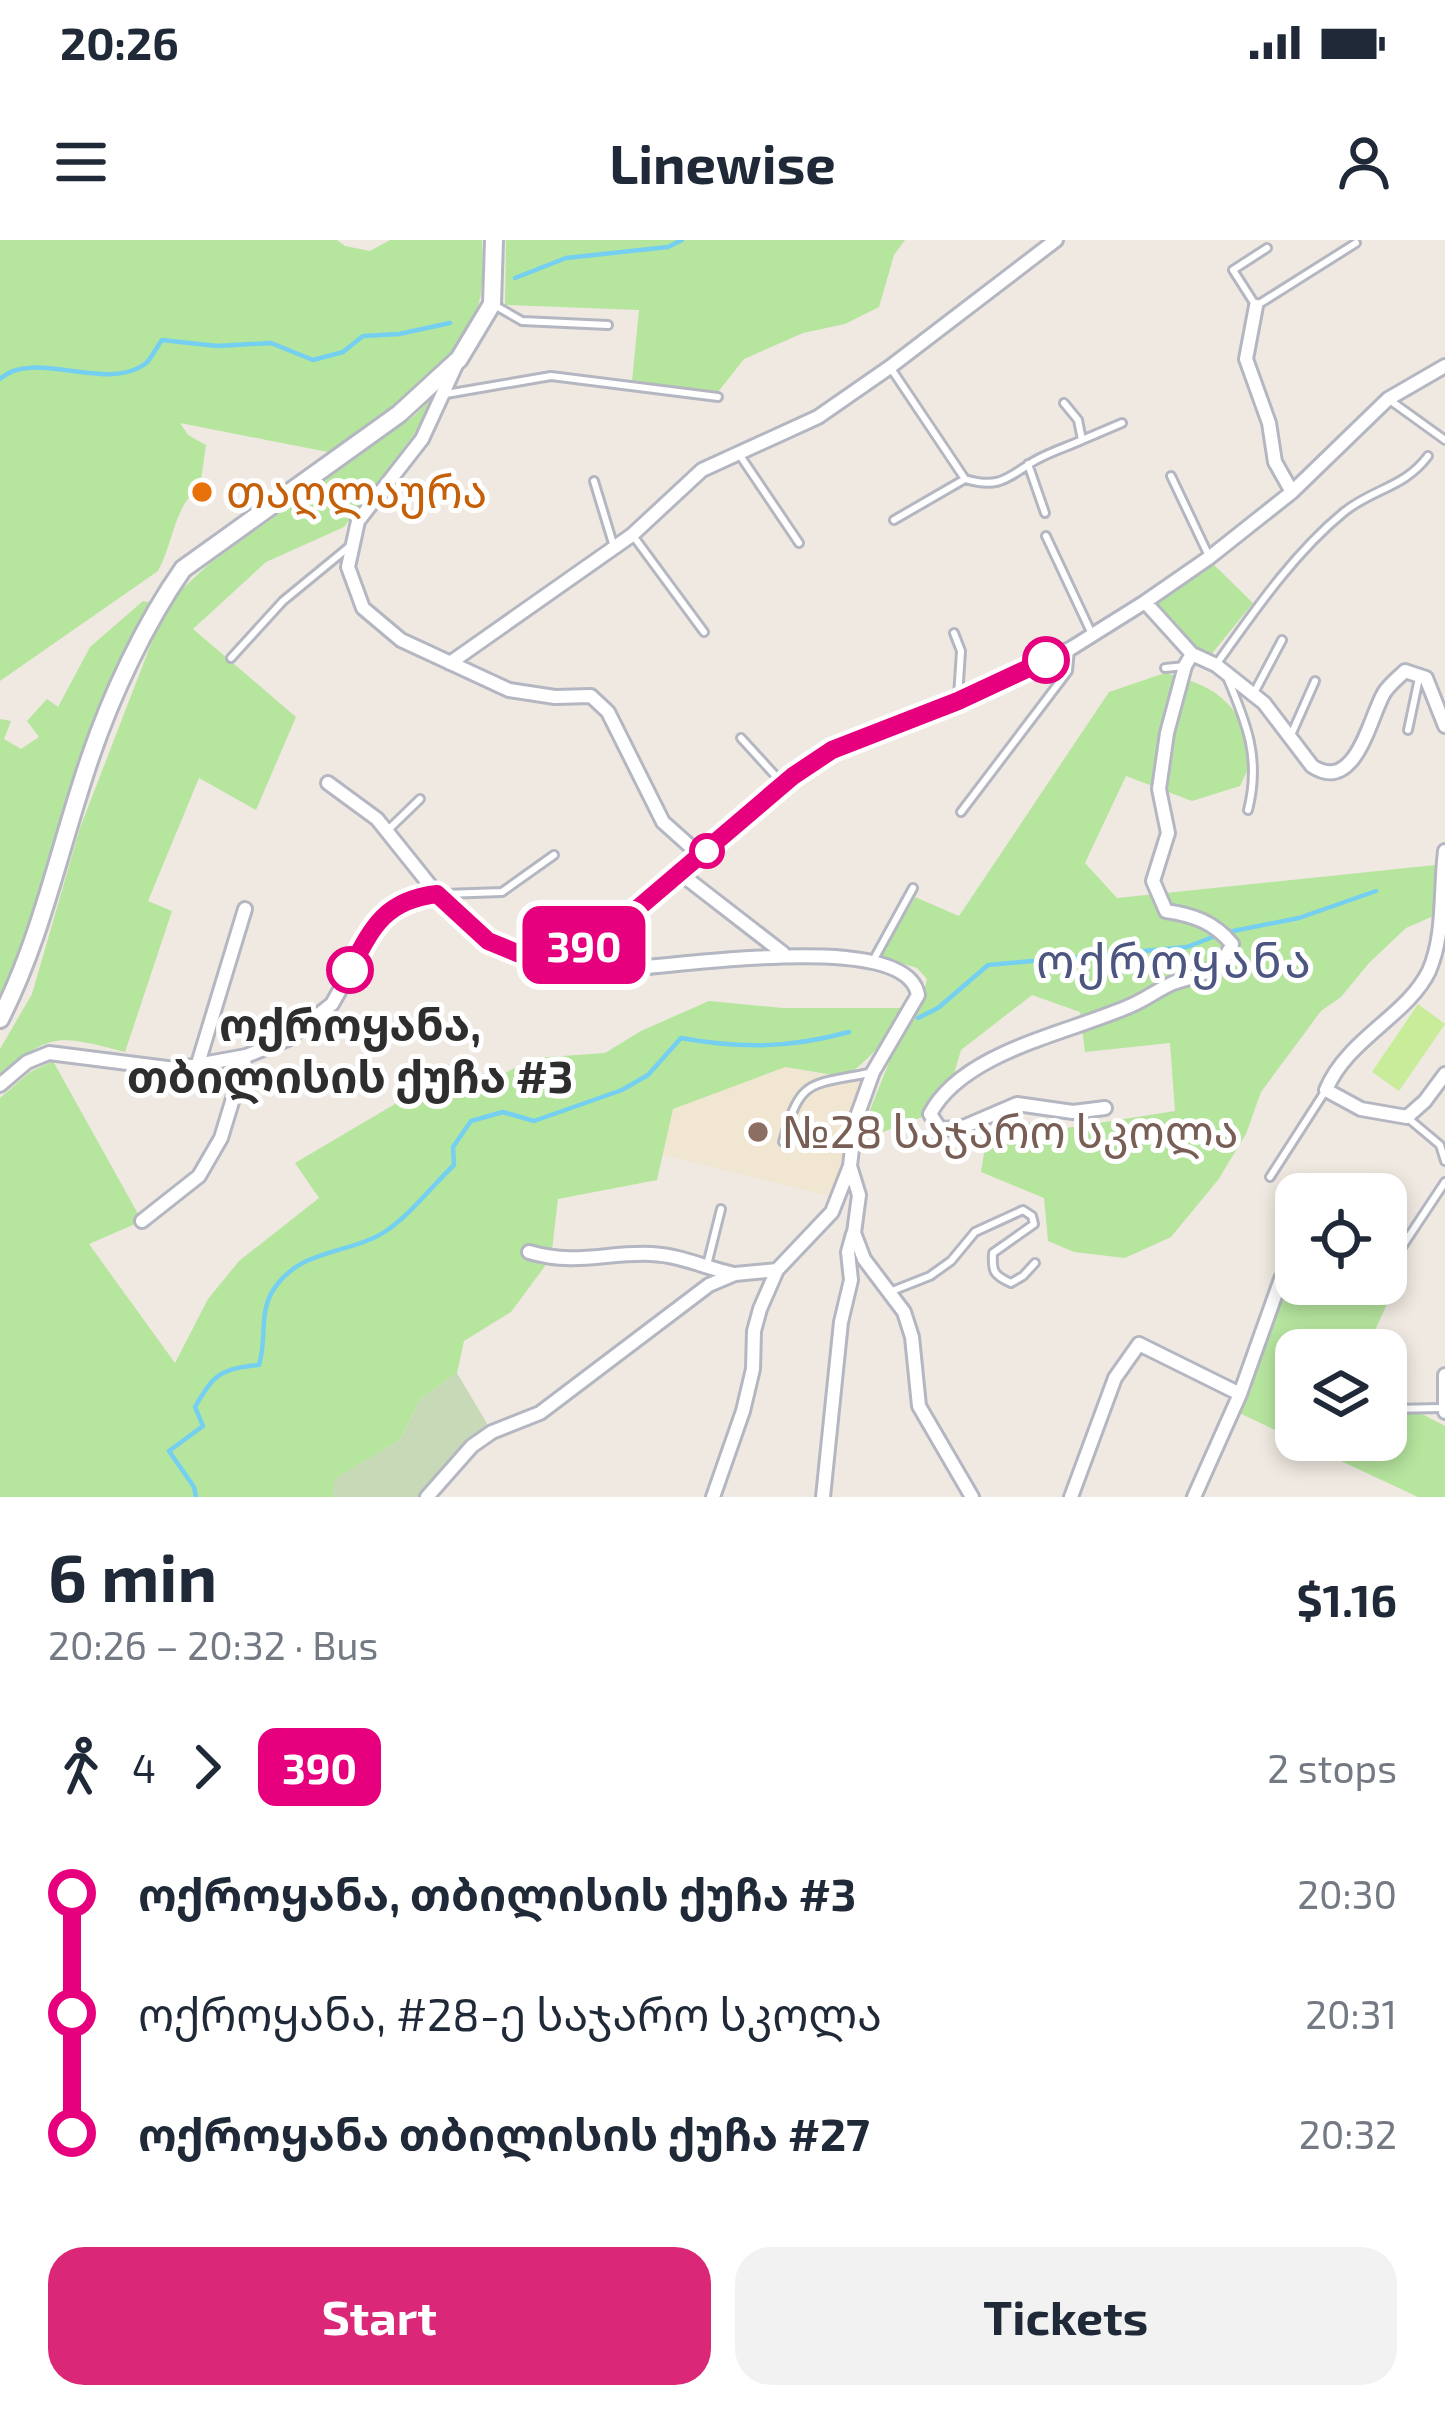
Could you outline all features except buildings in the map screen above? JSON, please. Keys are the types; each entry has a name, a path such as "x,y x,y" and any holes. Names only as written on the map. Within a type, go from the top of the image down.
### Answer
{"main road":[{"path":"0,1019 23,973 91,754 157,605 183,569 399,414 459,358 492,304 494,240"}],"street":[{"path":"450,663 632,535 702,470 818,417 1056,240"},
{"path":"1256,307 1246,358 1269,423 1275,462 1292,491"},
{"path":"459,358 422,439 358,520 348,567 363,608 401,640 509,690 555,697 591,696 608,712 663,822 701,856"},
{"path":"559,960 617,926 783,784 832,750 958,701 1070,649 1144,602 1292,491 1388,399 1445,366"},
{"path":"1144,602 1188,660 1221,669 1253,694 1312,766 1332,773 1366,741 1384,692 1405,671 1426,678 1445,726"},
{"path":"1105,1108 1073,1112 1017,1104 962,1128 940,1129 931,1114 951,1084 978,1065 1135,1004 1225,962 1232,944 1223,933 1196,915 1166,910 1154,881 1168,833 1159,789 1188,660"},
{"path":"328,783 388,830 437,894 488,941 522,955 611,970 784,954 872,963 904,970 915,981 918,995 873,1072 856,1122 850,1166 832,1212 777,1270 760,1309 743,1412 713,1497"},
{"path":"1445,851 1443,912 1429,973 1371,1036 1352,1048 1326,1090 1361,1109 1406,1117 1426,1101 1445,1074"},
{"path":"681,874 784,954"},
{"path":"0,1085 27,1062 49,1052 175,1069 246,1056 288,1039 332,1004 382,916 410,897 437,894"},
{"path":"197,1067 244,909"},
{"path":"142,1221 199,1176 221,1138 246,1056"},
{"path":"823,1497 851,1280 848,1252 859,1195 850,1166"},
{"path":"854,1232 864,1259 904,1312 912,1336 919,1406 972,1497"},
{"path":"529,1252 580,1260 646,1254 679,1257 735,1274 777,1270"},
{"path":"427,1497 472,1446 492,1432 540,1413 688,1299 735,1274"},
{"path":"1194,1497 1240,1394 1275,1296"},
{"path":"1073,1496 1115,1378 1139,1344 1240,1394"},
{"path":"1444,1410 1445,1375"}],"lane":[{"path":"1267,248 1233,270 1256,307 1356,243"},
{"path":"492,304 522,321 608,325"},
{"path":"890,367 965,479"},
{"path":"443,395 551,376 718,397"},
{"path":"1388,399 1445,440"},
{"path":"1064,403 1078,420 1082,440"},
{"path":"894,520 965,479 999,485 1028,464 1122,423"},
{"path":"740,454 799,543"},
{"path":"1248,810 1256,780 1253,751 1221,669 1315,538 1373,493 1413,476 1428,456"},
{"path":"1028,464 1045,512"},
{"path":"1171,476 1210,557"},
{"path":"594,481 614,547"},
{"path":"632,535 704,632"},
{"path":"1046,536 1093,635"},
{"path":"231,658 283,601 353,544"},
{"path":"954,633 961,651 958,701"},
{"path":"1253,694 1282,640"},
{"path":"961,812 1068,671 1070,649"},
{"path":"1165,668 1188,660"},
{"path":"1408,730 1420,675"},
{"path":"1291,735 1315,680"},
{"path":"741,738 783,784"},
{"path":"388,830 420,799"},
{"path":"437,894 502,892 554,855"},
{"path":"872,963 913,888"},
{"path":"783,1142 800,1093 813,1085 873,1072"},
{"path":"1270,1177 1326,1090"},
{"path":"1406,1117 1440,1145 1445,1161"},
{"path":"1407,1239 1445,1182"},
{"path":"706,1268 721,1209"},
{"path":"892,1292 951,1261 975,1232 1023,1210 1034,1224 993,1253 992,1270 1011,1283 1035,1263"},
{"path":"1407,1409 1444,1410"}],"shaded area":[{"name":"№28 საჯარო სკოლა","path":"785,1067 863,1082 835,1197 662,1155 672,1109"}],"green space":[{"path":"0,240 337,240 370,251 390,240 482,240 482,282 467,330 436,371 397,407 333,453 180,423 188,435 206,445 200,487 184,504 158,571 0,681"},
{"path":"506,240 905,240 894,255 879,307 845,324 803,333 744,359 718,392 632,382 639,310 505,305"},
{"path":"436,394 424,421 344,527 266,562 193,629 296,717 256,810 199,778 148,901 172,911 125,1052 58,1041 32,1050 0,1075 0,1049 32,994 80,828 156,631 179,592 209,564 414,416"},
{"path":"1211,562 1253,603 1210,656 1195,650 1156,604"},
{"path":"143,601 152,603 20,974 0,1010 0,719 11,721 4,739 21,749 39,737 27,721 47,699 58,707 90,647"},
{"path":"1165,673 1222,698 1256,752 1240,786 1192,801 1126,776 1085,863 1117,898 1445,864 1445,911 1406,928 1341,997 1321,1011 1261,1092 1246,1134 1218,1180 1171,1237 1125,1258 1074,1252 1048,1241 1044,1198 981,1172 986,1141 1020,1120 1054,1130 1175,1111 1170,1043 1085,1052 1080,1012 1032,995 961,1050 951,1084 930,1114 883,1132 864,1125 890,1060 922,1002 927,979 917,968 881,957 915,897 959,916 1109,692"},
{"path":"709,1001 783,1008 905,1008 879,1046 845,1077 785,1067 673,1109 657,1180 558,1199 551,1258 511,1312 464,1341 457,1373 420,1399 400,1440 335,1479 333,1497 0,1497 0,1098 30,1072 53,1061 142,1221 89,1244 175,1363 208,1299 239,1261 319,1198 295,1163 412,1094 488,1082 534,1058 605,1053"},
{"path":"1418,1004 1445,1024 1399,1091 1372,1072"},
{"path":"1275,1295 1275,1305 1387,1305 1376,1329 1275,1329 1275,1430 1233,1410"},
{"path":"457,1373 492,1432 427,1497 333,1497 334,1479 400,1440 420,1399"},
{"path":"1407,1406 1445,1426 1445,1497 1418,1497 1341,1461 1407,1461"}],"waterway":[{"path":"515,278 566,258 668,247 682,240"},
{"path":"0,379 31,368 129,372 147,362 162,340 217,346 271,343 313,360 343,352 363,336 450,323"},
{"path":"918,1018 938,1008 988,965 1187,947 1223,933 1299,918 1376,891"},
{"path":"196,1497 169,1451 203,1426 195,1407 213,1380 227,1371 259,1365 272,1292 283,1277 310,1259 372,1239 395,1224 454,1165 453,1147 471,1121 503,1112 534,1121 622,1090 648,1075 681,1038 765,1045 849,1032"}],"bus line":[{"name":"390","path":"350,970 382,916 410,897 437,894 488,941 522,955 559,960 617,926 793,776 832,750 958,701 1046,660"}],"place":[{"name":"თაღლაურა","path":"202,492"},
{"name":"ოქროყანა, თბილისის ქუჩა #3","path":"350,970"},
{"name":"№28 საჯარო სკოლა","path":"758,1132"}],"district":[{"name":"ოქროყანა","path":"1175,961"}]}
